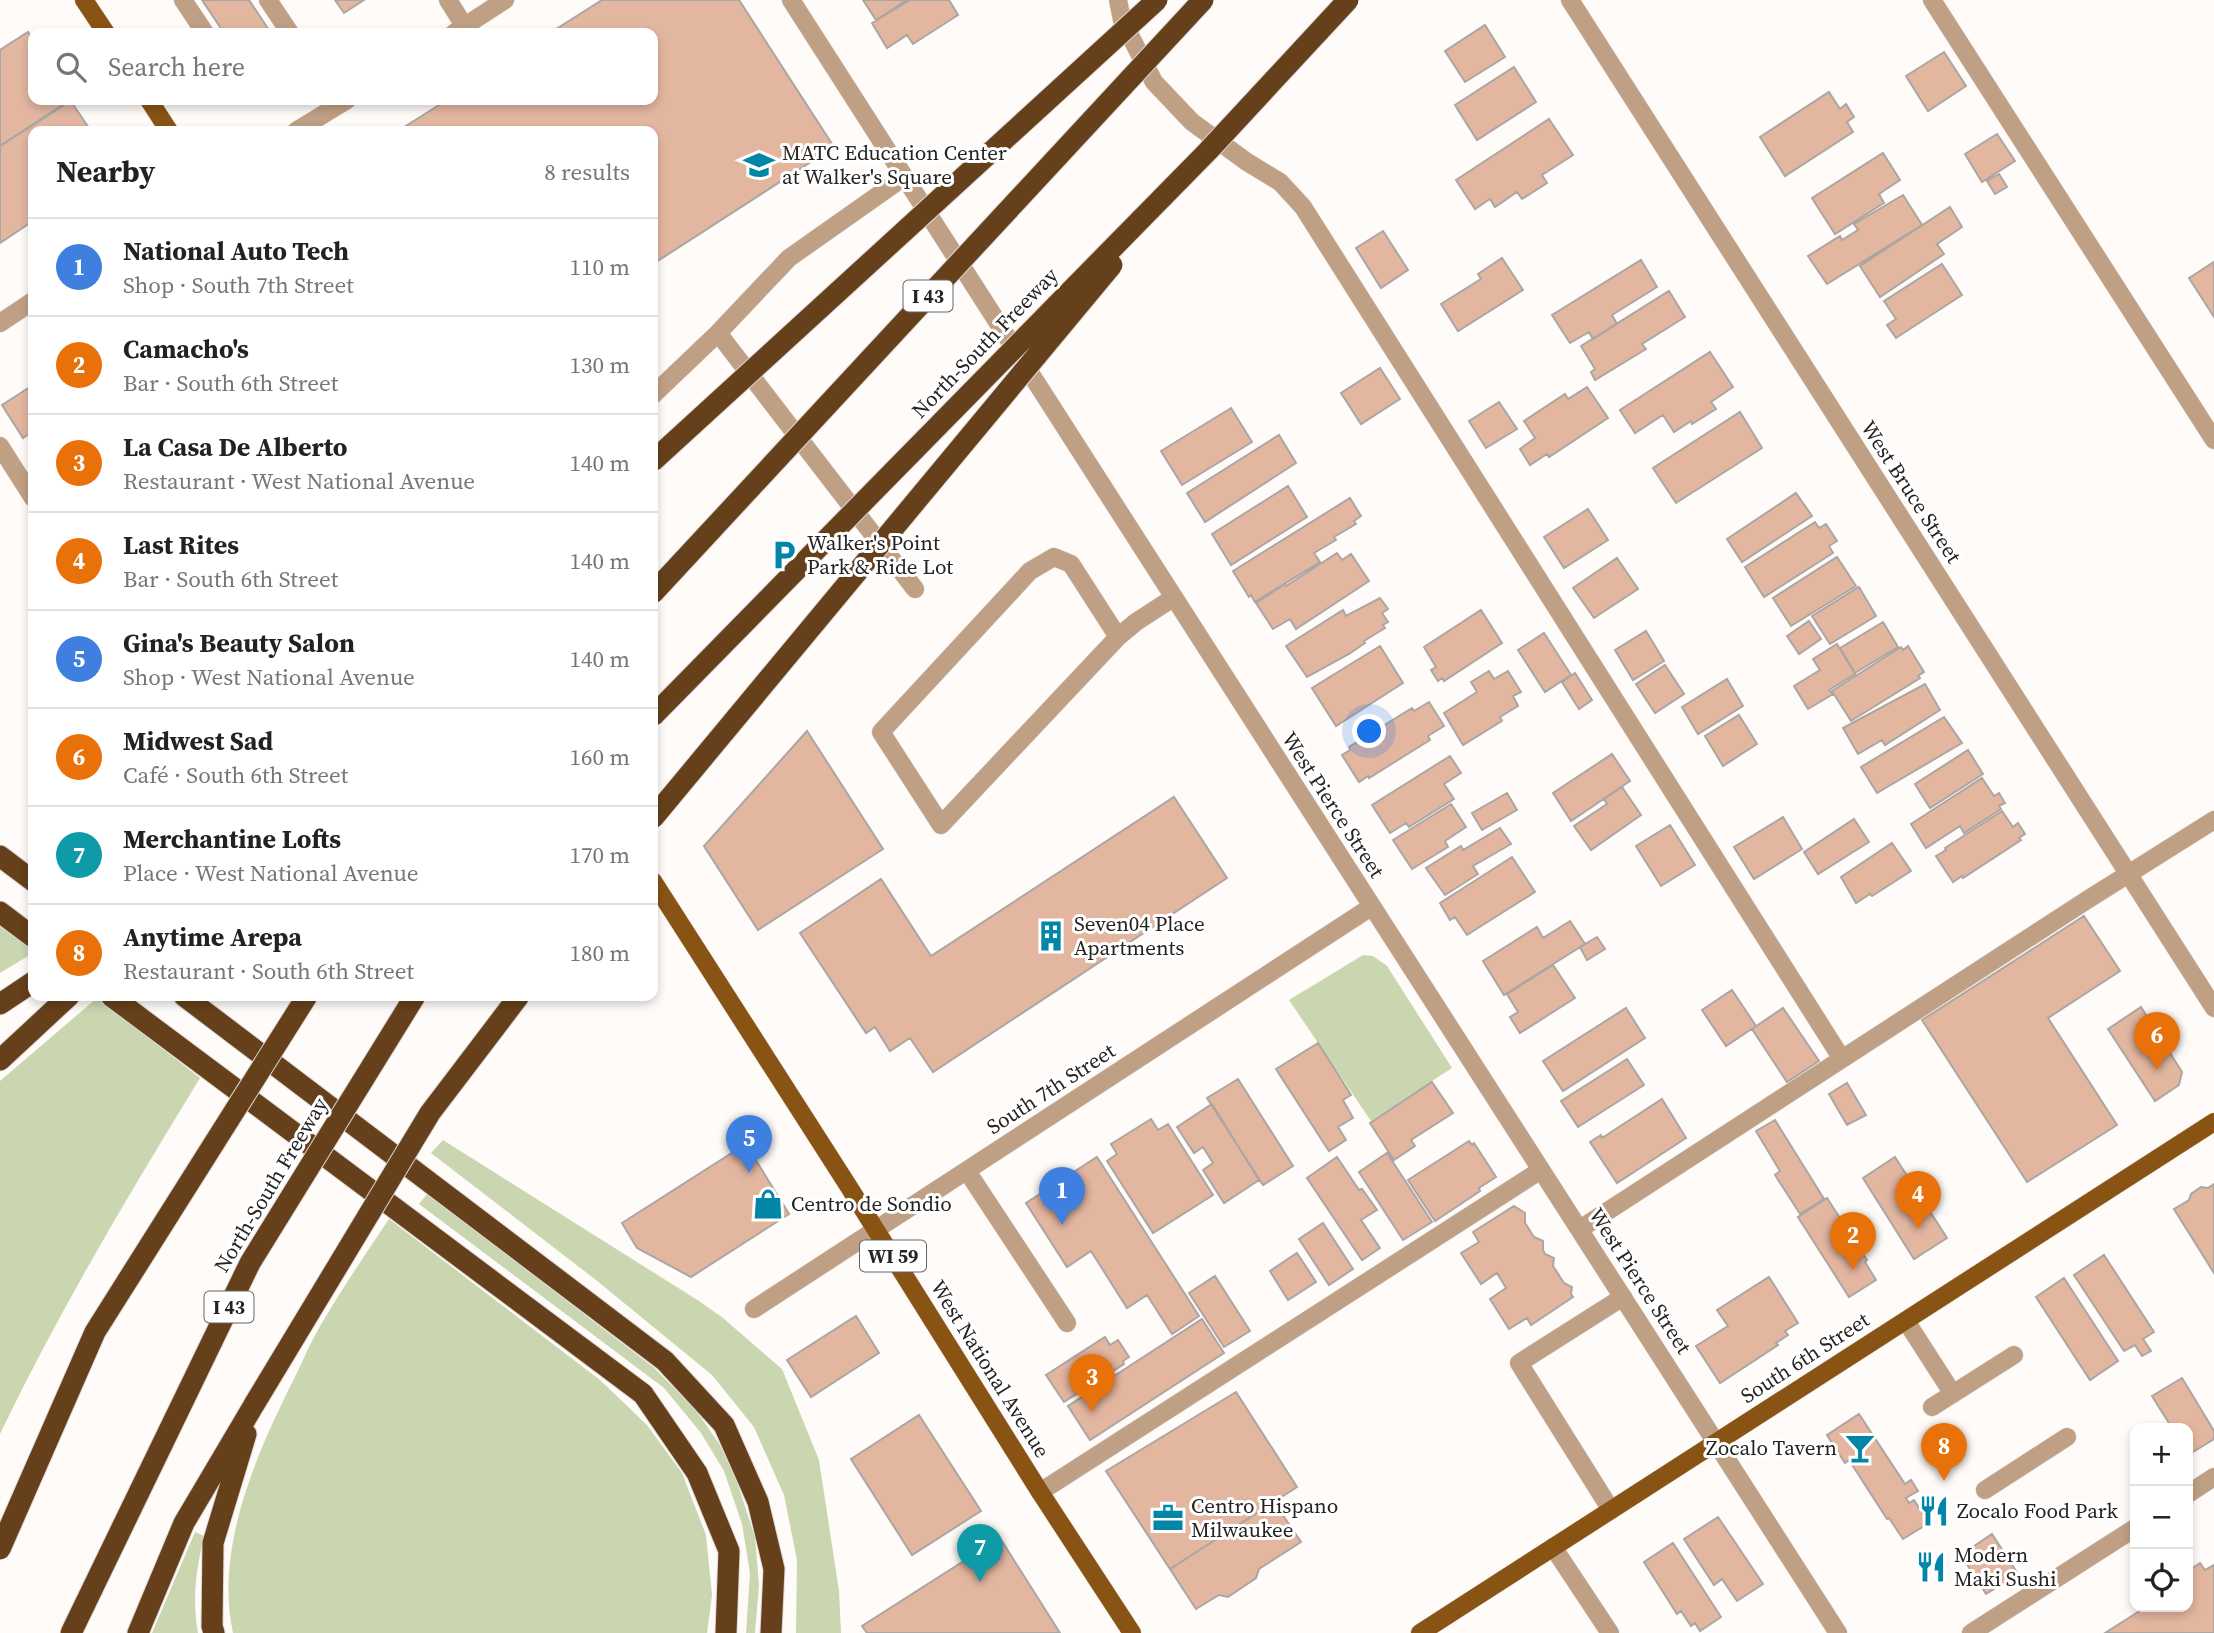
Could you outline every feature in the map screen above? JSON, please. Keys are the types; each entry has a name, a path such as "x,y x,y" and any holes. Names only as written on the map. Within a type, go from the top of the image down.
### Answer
{"highway":[{"path":"658,456 1157,0"},
{"name":"I 43","path":"658,588 1203,0"},
{"name":"North-South Freeway","path":"658,711 1208,151 1348,0"},
{"path":"658,812 1208,151"},
{"path":"0,856 28,877"},
{"path":"0,912 28,933"},
{"path":"0,1004 28,985"},
{"path":"5,1056 64,1001"},
{"path":"118,1001 643,1394 697,1473 729,1551 726,1633"},
{"path":"191,1001 665,1361 724,1424 758,1502 774,1569 771,1633"},
{"path":"0,1549 95,1332 304,1001"},
{"name":"North-South Freeway","path":"71,1633 250,1262 412,1001"},
{"path":"138,1633 184,1523 255,1403 430,1113 515,1001"},
{"path":"214,1633 213,1544 255,1403"}],"main road":[{"path":"84,0 103,28"},
{"path":"152,105 166,126"},
{"name":"West National Avenue","path":"658,889 1132,1633"},
{"name":"South 6th Street","path":"1422,1632 2214,1122"}],"street":[{"path":"183,0 202,28"},
{"path":"268,0 287,28"},
{"path":"448,0 459,28"},
{"path":"463,28 505,0"},
{"name":"West Pierce Street","path":"791,0 1838,1633"},
{"path":"1118,0 1122,20 1154,82 1192,122 1280,182 1303,207 1842,1059"},
{"name":"West Bruce Street","path":"1570,0 2214,1008"},
{"path":"1932,0 2214,440"},
{"path":"303,126 335,105"},
{"path":"658,390 718,333 789,258 904,177"},
{"path":"0,323 28,304"},
{"path":"718,333 915,589"},
{"path":"0,446 28,490"},
{"path":"1118,637 1071,564 1054,557 1030,571 881,732 941,825 1118,637 1173,598"},
{"path":"1580,1229 2214,820"},
{"name":"South 7th Street","path":"754,1309 1371,907"},
{"path":"1040,1492 1541,1170"},
{"path":"967,1171 1067,1322"},
{"path":"1611,1510 1519,1363 1623,1297"},
{"path":"1906,1321 1953,1394"},
{"path":"1931,1407 2014,1355"},
{"path":"1985,1490 2067,1437"},
{"path":"2193,1491 2214,1477"},
{"path":"1971,1633 2130,1531"},
{"path":"1553,1547 1610,1633"}],"green space":[{"path":"0,926 28,946 28,956 0,973"},
{"path":"1363,955 1373,956 1387,966 1452,1068 1371,1121 1289,1000"},
{"path":"93,1001 101,1001 200,1078 70,1298 0,1434 0,1081"},
{"path":"443,1140 699,1301 782,1369 819,1460 839,1591 841,1633 796,1633 797,1560 784,1495 754,1427 712,1375 596,1280 431,1153"},
{"path":"427,1194 653,1367 695,1409 720,1445 736,1479 755,1537 759,1585 755,1633 746,1633 750,1573 742,1524 724,1471 701,1433 664,1388 419,1204"},
{"path":"389,1219 600,1380 647,1425 682,1473 706,1535 712,1595 707,1633 233,1633 229,1567 243,1500 254,1467 317,1331"},
{"path":"195,1532 204,1536 196,1584 198,1633 152,1633"}],"building":[{"path":"202,0 249,0 268,28 221,28"},
{"path":"335,0 364,0 344,13"},
{"path":"602,0 739,0 834,147 658,261 658,126 406,126 439,105 658,105 658,28 558,28"},
{"path":"863,0 907,0 876,20"},
{"path":"910,0 949,0 958,15 913,44 907,35 887,48 872,23"},
{"path":"1485,25 1505,57 1465,82 1445,51"},
{"path":"28,32 28,105 64,105 0,146 0,50"},
{"path":"1944,52 1966,86 1928,111 1906,76"},
{"path":"1514,67 1536,102 1477,140 1455,105"},
{"path":"1829,92 1840,109 1846,104 1854,117 1847,122 1853,132 1785,176 1760,137"},
{"path":"62,105 73,105 88,126 30,126"},
{"path":"1549,119 1573,155 1542,175 1547,183 1522,199 1517,192 1495,207 1490,199 1475,209 1456,180"},
{"path":"28,128 28,224 0,243 0,146"},
{"path":"1997,134 2015,161 1982,182 1965,154"},
{"path":"1883,153 1900,180 1879,194 1884,203 1835,234 1812,198"},
{"path":"1999,174 2007,187 1995,194 1987,181"},
{"path":"1903,195 1922,225 1827,284 1808,256 1840,236 1842,240 1858,230 1854,224"},
{"path":"1950,207 1962,227 1937,244 1944,254 1880,297 1860,266"},
{"path":"1383,231 1408,270 1381,288 1356,248"},
{"path":"1502,258 1523,290 1458,331 1441,304 1481,279 1478,274"},
{"path":"1641,260 1657,287 1612,315 1617,324 1593,339 1589,332 1570,343 1552,315"},
{"path":"2214,262 2214,317 2189,278"},
{"path":"1942,264 1962,295 1896,338 1887,325 1896,319 1884,301"},
{"path":"1669,291 1685,317 1642,344 1646,349 1595,380 1591,372 1595,369 1581,346"},
{"path":"1710,352 1733,387 1711,402 1716,409 1674,432 1663,415 1635,433 1620,410"},
{"path":"1380,368 1400,399 1361,424 1341,393"},
{"path":"1587,387 1608,418 1549,457 1547,454 1530,465 1520,449 1535,438 1524,421 1565,394 1568,399"},
{"path":"28,388 28,434 23,438 2,405"},
{"path":"1499,402 1517,429 1486,448 1469,421"},
{"path":"1231,408 1252,442 1182,485 1161,451"},
{"path":"1740,412 1762,448 1676,503 1653,468"},
{"path":"1279,435 1296,463 1205,522 1187,493"},
{"path":"1288,486 1307,517 1231,565 1212,534"},
{"path":"1796,493 1812,516 1742,562 1727,539"},
{"path":"1350,498 1361,516 1354,521 1356,524 1334,537 1336,540 1314,553 1320,562 1255,602 1251,595 1249,597 1233,571"},
{"path":"1588,509 1608,540 1564,568 1544,537"},
{"path":"1815,522 1819,528 1826,524 1837,541 1829,546 1833,553 1764,597 1745,567"},
{"path":"1337,553 1342,560 1351,554 1369,581 1296,629 1290,619 1273,629 1256,603"},
{"path":"1837,557 1856,586 1791,626 1773,598"},
{"path":"1617,558 1638,589 1594,618 1573,588"},
{"path":"1859,587 1876,616 1830,644 1812,616"},
{"path":"1380,598 1388,609 1382,613 1388,622 1383,625 1385,628 1349,654 1307,677 1286,646 1343,610 1346,616"},
{"path":"1481,610 1502,643 1444,681 1442,678 1438,681 1431,670 1436,667 1424,647"},
{"path":"1809,621 1821,639 1799,654 1787,636"},
{"path":"1883,622 1898,647 1855,673 1840,648"},
{"path":"1646,631 1664,661 1633,680 1615,650"},
{"path":"1544,633 1571,675 1545,692 1518,650"},
{"path":"1837,644 1855,674 1829,690 1833,694 1808,709 1794,686 1820,670 1813,659"},
{"path":"1380,646 1403,683 1336,726 1312,688"},
{"path":"1908,646 1924,672 1918,676 1920,678 1851,721 1832,691 1901,647 1903,650"},
{"path":"1665,665 1684,694 1655,713 1636,684"},
{"path":"1489,671 1494,679 1508,671 1521,692 1513,696 1518,706 1500,717 1502,721 1463,745 1444,713 1477,692 1471,682"},
{"path":"1575,673 1592,700 1579,709 1562,682"},
{"path":"1727,679 1743,706 1698,734 1682,707"},
{"path":"1925,684 1940,710 1885,745 1882,740 1858,754 1843,728"},
{"path":"1429,702 1444,726 1428,736 1430,740 1359,782 1342,755 1350,750 1349,747 1412,708 1414,711"},
{"path":"1739,715 1757,744 1723,766 1705,736"},
{"path":"1944,717 1962,743 1877,793 1861,767"},
{"path":"807,731 883,849 758,930 704,846"},
{"path":"1968,750 1983,774 1930,808 1915,784"},
{"path":"1612,754 1630,781 1571,821 1553,793"},
{"path":"1450,756 1461,773 1444,784 1454,799 1409,827 1406,823 1390,833 1372,805"},
{"path":"1982,778 1994,796 1999,793 2005,803 1999,806 2001,809 1964,833 1960,826 1926,848 1911,824"},
{"path":"1622,787 1641,815 1591,850 1574,826 1607,804 1604,799"},
{"path":"1507,793 1517,810 1482,830 1472,813"},
{"name":"Seven04 Place Apartments","path":"1174,797 1227,878 933,1072 910,1038 890,1051 875,1027 866,1033 800,933 881,879 931,956"},
{"path":"1451,804 1466,827 1445,841 1448,847 1412,869 1393,840"},
{"path":"2002,811 2013,827 2018,823 2025,834 2019,838 2021,840 1953,882 1936,856"},
{"path":"1783,817 1802,849 1754,879 1734,847"},
{"path":"1854,819 1869,842 1818,874 1804,852"},
{"path":"1670,825 1695,865 1661,886 1636,846"},
{"path":"1500,828 1511,844 1473,866 1478,874 1445,895 1426,868 1461,846 1463,850"},
{"path":"1892,843 1911,871 1856,903 1841,877"},
{"path":"1512,857 1535,892 1467,935 1455,917 1450,920 1440,903"},
{"path":"2084,916 2120,971 2048,1018 2117,1125 2027,1182 1922,1020"},
{"path":"1570,921 1585,944 1504,995 1483,961 1537,927 1543,938"},
{"path":"1597,937 1605,949 1587,960 1580,947"},
{"path":"1553,965 1575,998 1520,1033 1510,1017 1518,1012 1507,994"},
{"path":"1732,990 1756,1026 1726,1046 1702,1010"},
{"path":"2141,1007 2182,1072 2179,1085 2155,1101 2108,1029"},
{"path":"1626,1008 1645,1038 1563,1091 1543,1061"},
{"path":"1783,1008 1819,1061 1787,1082 1752,1029"},
{"path":"1318,1043 1351,1095 1343,1100 1353,1118 1338,1127 1346,1140 1329,1151 1276,1069"},
{"path":"1627,1059 1644,1085 1578,1127 1561,1101"},
{"path":"1238,1079 1293,1166 1263,1185 1207,1098"},
{"path":"1432,1082 1453,1113 1411,1140 1415,1146 1394,1160 1370,1123"},
{"path":"1847,1083 1866,1115 1847,1125 1829,1094"},
{"path":"1662,1099 1686,1138 1617,1183 1590,1142 1601,1135 1602,1138"},
{"path":"1212,1104 1259,1180 1224,1203 1203,1170 1213,1163 1203,1147 1194,1153 1177,1127"},
{"path":"1151,1119 1158,1130 1168,1124 1213,1195 1153,1233 1107,1161 1117,1154 1111,1144"},
{"path":"1775,1120 1824,1199 1800,1214 1775,1175 1780,1171 1756,1131"},
{"path":"1469,1141 1472,1145 1474,1143 1496,1177 1435,1221 1408,1180"},
{"path":"746,1144 789,1214 691,1277 637,1248 622,1223"},
{"path":"1387,1153 1432,1222 1403,1240 1359,1172"},
{"path":"1097,1157 1199,1316 1172,1334 1147,1295 1127,1308 1091,1251 1067,1267 1026,1203"},
{"path":"1337,1157 1359,1190 1362,1189 1377,1210 1361,1220 1380,1248 1362,1260 1307,1178"},
{"path":"1895,1157 1947,1238 1914,1259 1863,1178"},
{"path":"2214,1184 2214,1273 2174,1209 2189,1200 2191,1194 2201,1187 2208,1188"},
{"path":"1827,1198 1867,1260 1865,1262 1876,1280 1849,1297 1798,1217"},
{"path":"1514,1206 1525,1213 1525,1223 1534,1237 1543,1241 1545,1254 1554,1258 1553,1266 1564,1283 1572,1287 1573,1297 1531,1325 1527,1318 1509,1329 1490,1299 1506,1288 1497,1273 1481,1284 1461,1253 1479,1242 1473,1232"},
{"path":"1323,1223 1353,1269 1329,1285 1299,1239"},
{"path":"1297,1253 1316,1282 1288,1300 1270,1271"},
{"path":"2104,1255 2154,1332 2143,1339 2151,1351 2142,1356 2135,1345 2124,1351 2074,1275"},
{"path":"1215,1276 1250,1331 1224,1347 1189,1293"},
{"path":"1769,1277 1798,1323 1785,1331 1788,1335 1776,1343 1778,1345 1720,1383 1696,1346 1728,1326 1717,1310"},
{"path":"2064,1278 2118,1361 2090,1380 2036,1297"},
{"path":"856,1316 879,1353 811,1397 787,1360"},
{"path":"1202,1319 1224,1353 1090,1440 1068,1406"},
{"path":"1105,1337 1110,1345 1118,1340 1129,1357 1123,1361 1124,1364 1064,1402 1046,1375"},
{"path":"2182,1378 2214,1431 2214,1439 2193,1452 2193,1423 2169,1423 2152,1396"},
{"path":"1236,1392 1297,1487 1170,1569 1106,1471"},
{"path":"1859,1414 1905,1484 1911,1480 1918,1491 1906,1498 1909,1503 1914,1500 1929,1523 1903,1539 1849,1460 1845,1463 1827,1435"},
{"path":"919,1415 981,1511 912,1555 851,1459"},
{"path":"1274,1502 1301,1542 1259,1569 1256,1578 1228,1597 1219,1595 1196,1609 1170,1569"},
{"path":"1718,1517 1763,1584 1737,1601 1722,1579 1714,1585 1684,1539"},
{"path":"1992,1534 2018,1574 1986,1594 1961,1555"},
{"path":"1000,1538 1060,1633 867,1633 862,1626"},
{"path":"1673,1543 1721,1617 1700,1631 1695,1623 1691,1626 1681,1611 1677,1614 1644,1562"},
{"path":"2200,1563 2205,1570 2214,1565 2214,1633 2105,1633 2138,1612 2193,1612 2193,1568"}],"place":[{"name":"MATC Education Center at Walker's Square","path":"759,165"},
{"name":"Walker's Point Park & Ride Lot","path":"784,555"},
{"name":"Seven04 Place Apartments","path":"1051,936"},
{"name":"Midwest Sad","path":"2157,1070"},
{"name":"Gina's Beauty Salon","path":"749,1173"},
{"name":"Centro de Sondio","path":"768,1204"},
{"name":"National Auto Tech","path":"1062,1225"},
{"name":"Last Rites","path":"1918,1229"},
{"name":"Camacho's","path":"1853,1270"},
{"name":"La Casa De Alberto","path":"1092,1412"},
{"name":"Zocalo Tavern","path":"1860,1448"},
{"name":"Anytime Arepa","path":"1944,1481"},
{"name":"Zocalo Food Park","path":"1934,1511"},
{"name":"Centro Hispano Milwaukee","path":"1168,1518"},
{"name":"Modern Maki Sushi","path":"1931,1567"},
{"name":"Merchantine Lofts","path":"980,1582"}]}
